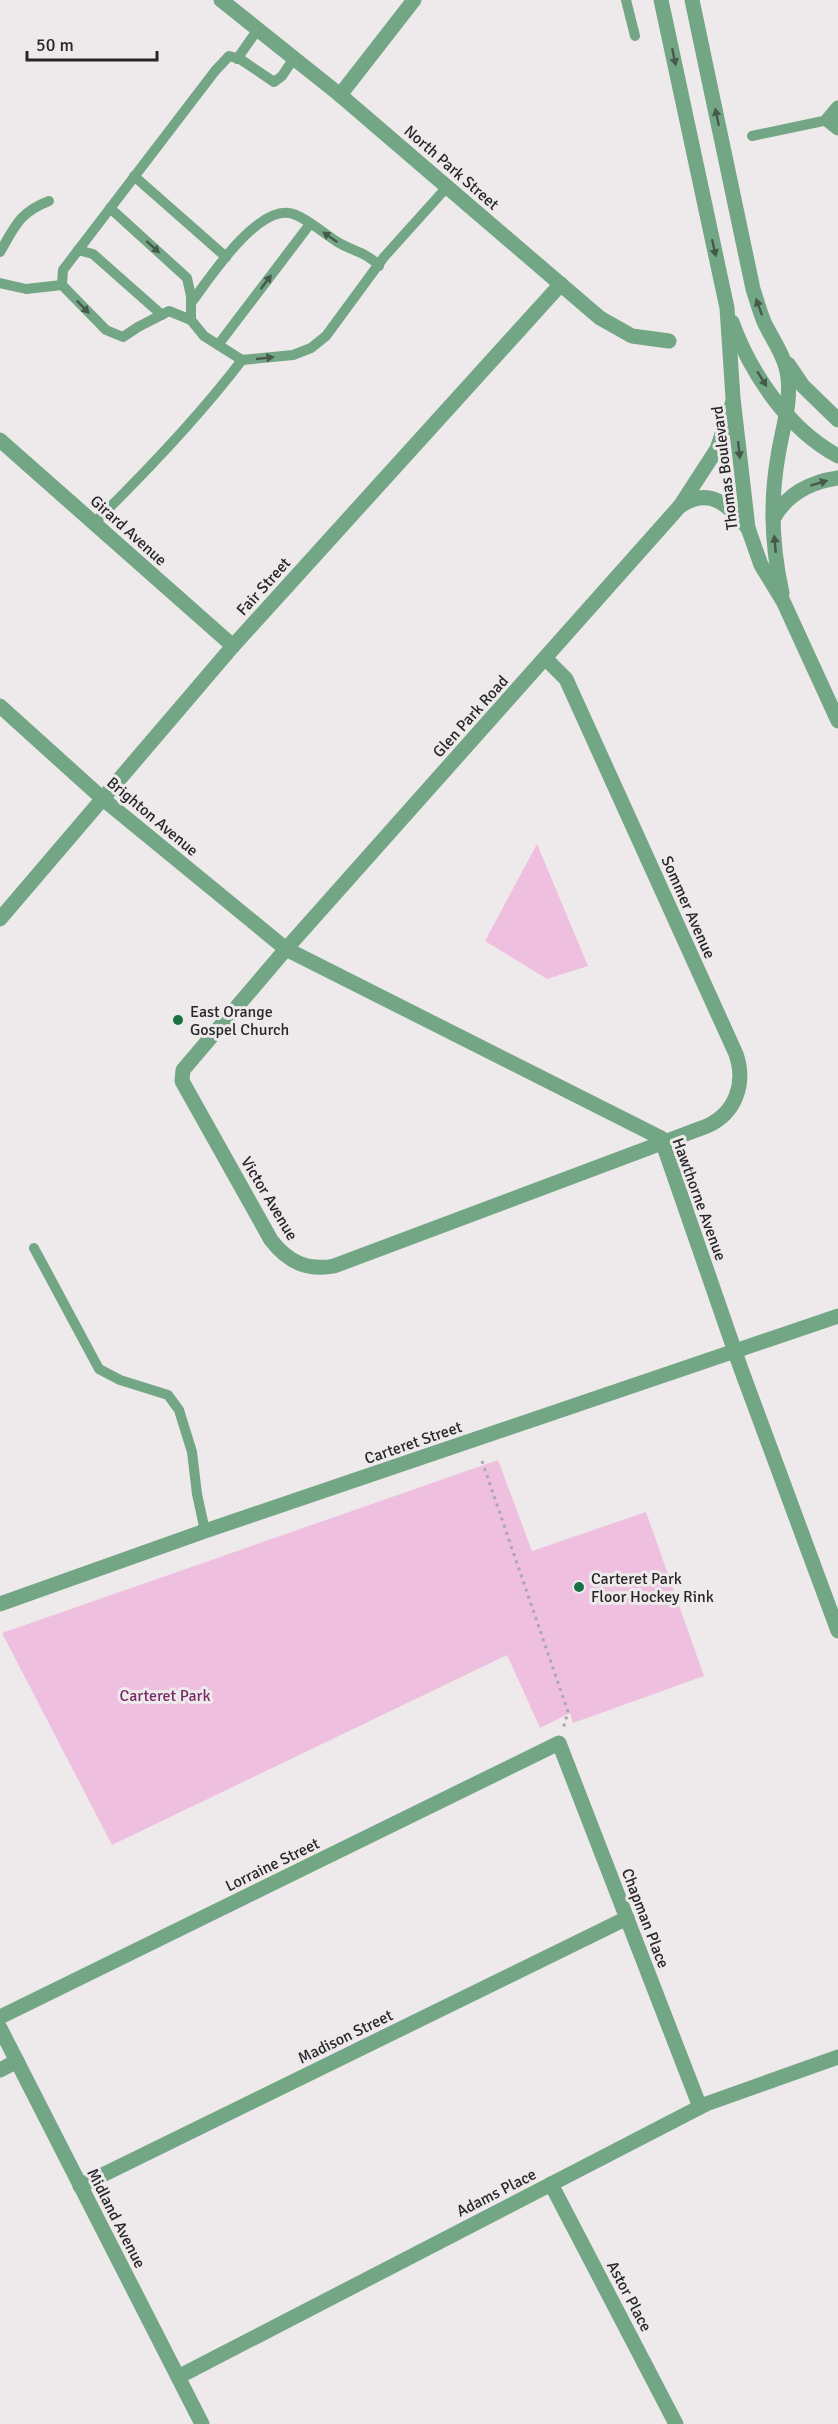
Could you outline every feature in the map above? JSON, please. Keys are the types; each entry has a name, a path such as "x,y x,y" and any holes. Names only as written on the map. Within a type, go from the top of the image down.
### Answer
{"street":[{"name":"North Park Street","path":"221,0 340,95 614,327 632,336 669,341"},
{"path":"340,95 414,0"},
{"name":"Thomas Boulevard","path":"662,0 727,308 733,398 748,528 761,565 783,602"},
{"path":"692,0 753,289 764,321 803,386 838,420"},
{"name":"Fair Street","path":"0,919 233,646 561,284"},
{"path":"727,308 751,362 786,415 811,438 838,456"},
{"path":"785,359 788,381 786,415 778,456 773,519 776,561 783,602 836,712"},
{"name":"Glen Park Road","path":"286,949 680,506 717,449 728,420 733,398"},
{"name":"Girard Avenue","path":"0,440 233,646"},
{"path":"773,519 783,504 799,490 838,478"},
{"path":"680,506 695,498 714,498 731,509 748,528"},
{"name":"Sommer Avenue","path":"545,658 566,679 740,1065 739,1091 735,1102 725,1115 711,1124 663,1143"},
{"name":"Brighton Avenue","path":"0,706 103,799 286,949"},
{"name":"Hawthorne Avenue","path":"286,949 661,1138 735,1352 838,1631"},
{"name":"Victor Avenue","path":"286,949 183,1070 182,1081 271,1240 280,1252 295,1263 311,1268 334,1266 663,1143"},
{"name":"Carteret Street","path":"0,1604 204,1531 838,1316"},
{"name":"Chapman Place","path":"559,1743 700,2107"},
{"name":"Lorraine Street","path":"0,2017 559,1743"},
{"name":"Madison Street","path":"80,2186 627,1918"},
{"name":"Midland Avenue","path":"0,2028 202,2424"},
{"name":"Adams Place","path":"177,2377 700,2107 838,2057"},
{"path":"0,2070 17,2061"},
{"name":"Astor Place","path":"551,2184 676,2424"}],"lane":[{"path":"626,0 635,36"},
{"path":"237,59 258,29"},
{"path":"294,58 282,76 274,82 229,56 215,71 63,270 62,285 106,330 123,337 169,311 191,320 204,336 242,360 293,355 310,348 326,336 354,296 402,236 447,187"},
{"path":"752,136 835,118"},
{"path":"134,176 226,257"},
{"path":"0,252 18,221 34,207 50,201"},
{"path":"110,208 187,278 191,320"},
{"path":"191,303 239,241 274,213 291,213 342,245 371,256 379,266"},
{"path":"218,345 310,224"},
{"path":"78,250 93,255 162,315"},
{"path":"0,283 26,289 62,285"},
{"path":"94,523 158,461 215,396 242,360"},
{"path":"34,1248 99,1369 120,1380 168,1395 179,1410 192,1452 204,1531"}],"path":[{"path":"482,1461 568,1712 559,1743"}],"green space":[{"path":"537,844 588,966 547,979 485,941"},
{"name":"Carteret Park","path":"498,1460 532,1551 646,1512 704,1676 573,1723 570,1713 540,1728 507,1655 112,1845 2,1633"}],"place":[{"name":"East Orange Gospel Church","path":"178,1020"},
{"name":"Carteret Park Floor Hockey Rink","path":"579,1587"}]}
